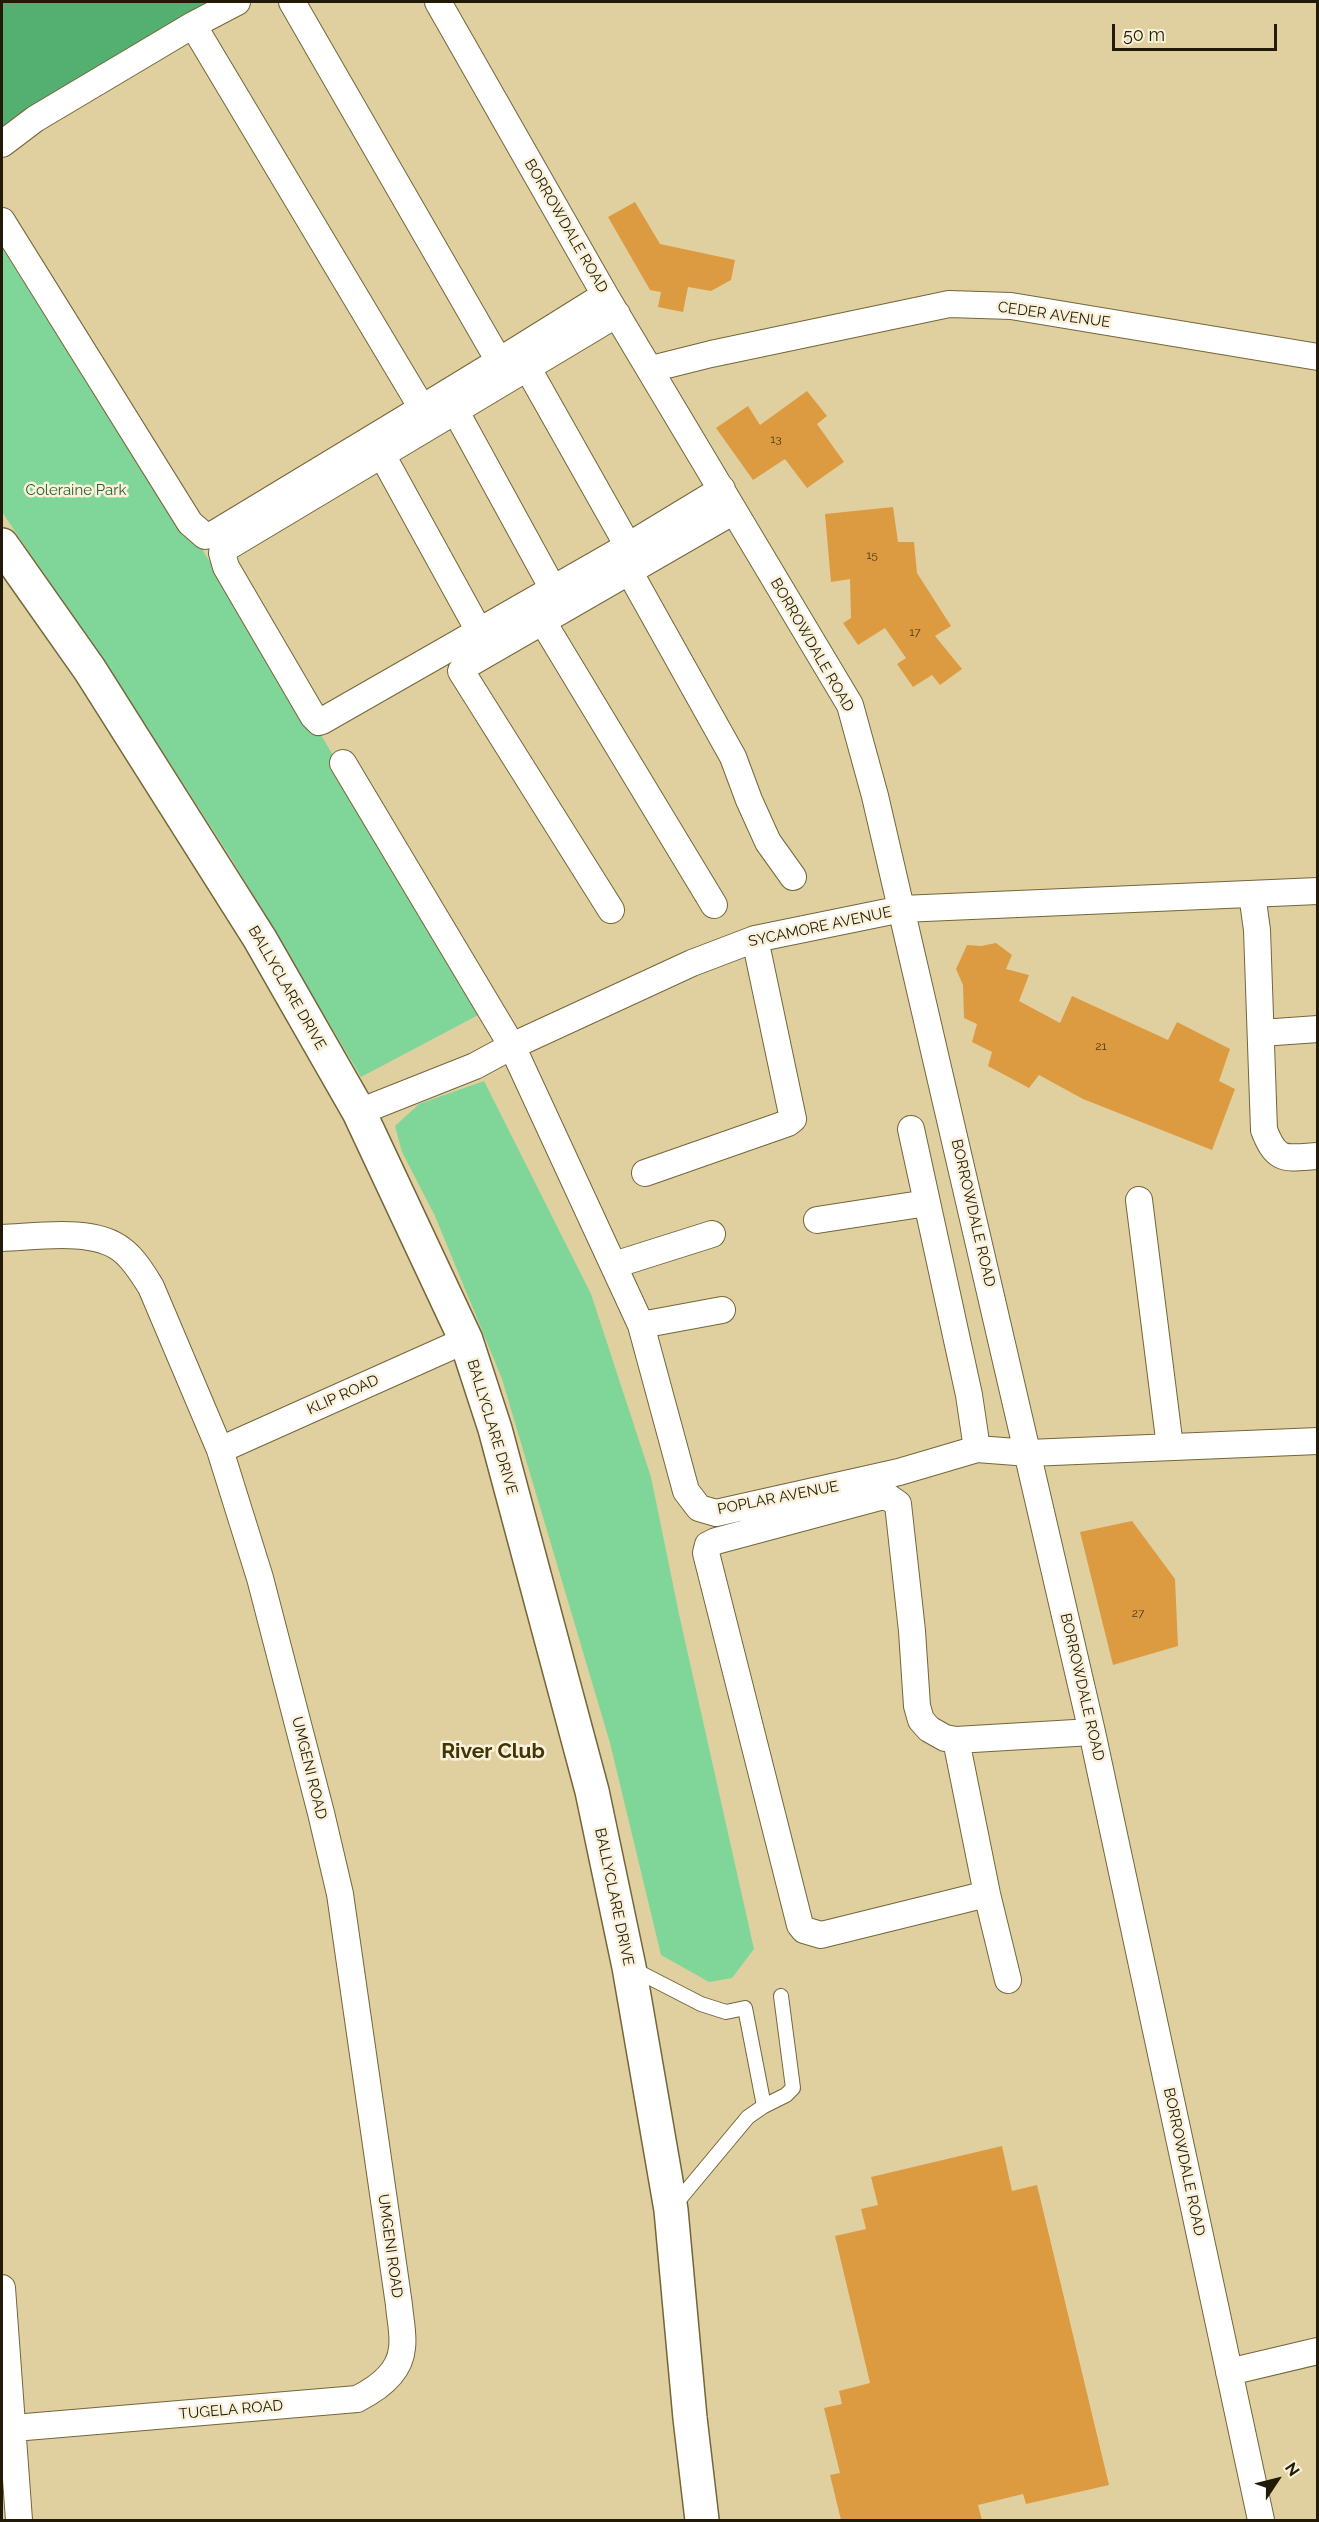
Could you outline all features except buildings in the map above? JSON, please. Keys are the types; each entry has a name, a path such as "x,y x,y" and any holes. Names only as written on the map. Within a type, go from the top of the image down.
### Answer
{"street":[{"path":"2,144 35,119 193,25 237,2"},
{"path":"292,2 499,361"},
{"name":"BORROWDALE ROAD","path":"438,2 611,304 850,705 875,796 1029,1453 1092,1732 1262,2520"},
{"path":"193,25 422,408"},
{"path":"2,220 190,523 205,536 212,535 499,361 611,304"},
{"path":"611,304 527,367 381,453 226,548 222,553 226,567 313,716 319,722 553,589 629,559"},
{"name":"CEDER AVENUE","path":"651,369 711,354 949,304 1011,306 1317,357"},
{"path":"527,367 733,757 768,842 793,877"},
{"path":"455,410 553,589"},
{"path":"381,453 479,631"},
{"path":"611,910 462,673 467,665 543,622 629,559 728,500"},
{"name":"BALLYCLARE DRIVE","path":"2,545 90,670 260,939 358,1112 466,1340 495,1429 592,1791 628,1966 671,2210 702,2520"},
{"path":"543,622 714,904"},
{"name":"POPLAR AVENUE","path":"343,763 512,1046 641,1325 686,1491 699,1508 716,1513 899,1472 978,1449 1029,1453 1317,1441"},
{"name":"SYCAMORE AVENUE","path":"358,1112 475,1066 512,1046 692,963 755,939 902,909 1317,891"},
{"path":"1252,894 1257,930 1264,1130 1272,1149 1280,1155 1292,1158 1317,1156"},
{"path":"645,1173 788,1123 793,1119 755,939"},
{"path":"1261,1033 1317,1029"},
{"path":"911,1129 969,1395 978,1449"},
{"path":"1139,1200 1170,1447"},
{"path":"817,1220 927,1203"},
{"path":"614,1265 712,1234"},
{"name":"UMGENI ROAD","path":"2,1238 86,1236 104,1240 121,1249 139,1268 151,1287 220,1450 261,1578 340,1894 400,2315"},
{"path":"641,1325 722,1310"},
{"name":"KLIP ROAD","path":"220,1450 466,1340"},
{"path":"987,1894 821,1935 804,1930 800,1924 705,1553 708,1545 880,1497 888,1497 898,1504 912,1631 917,1706 921,1720 929,1729 945,1738 956,1740 1092,1732"},
{"path":"956,1740 987,1894 1008,1980"},
{"path":"2,2288 7,2429 20,2520"},
{"name":"TUGELA ROAD","path":"7,2429 357,2399 378,2388 398,2364 402,2348 400,2315"},
{"path":"1229,2372 1317,2351"},
{"name":"BALLYCLARE DRIVE","path":"690,2418 691,2520"}],"lane":[{"path":"628,1966 701,2004 726,2012 745,2008 764,2106"},
{"path":"671,2210 748,2117 786,2095 793,2088 781,1996"}],"green space":[{"path":"2,2 220,2 2,135"},
{"name":"Coleraine Park","path":"2,237 324,740 484,1012 361,1077 231,858 145,724 2,512"},
{"path":"484,1081 591,1294 651,1477 679,1614 754,1949 732,1978 709,1982 661,1955 610,1743 502,1379 435,1216 402,1152 395,1126 419,1104"}],"district":[{"name":"River Club","path":"493,1752"}]}
